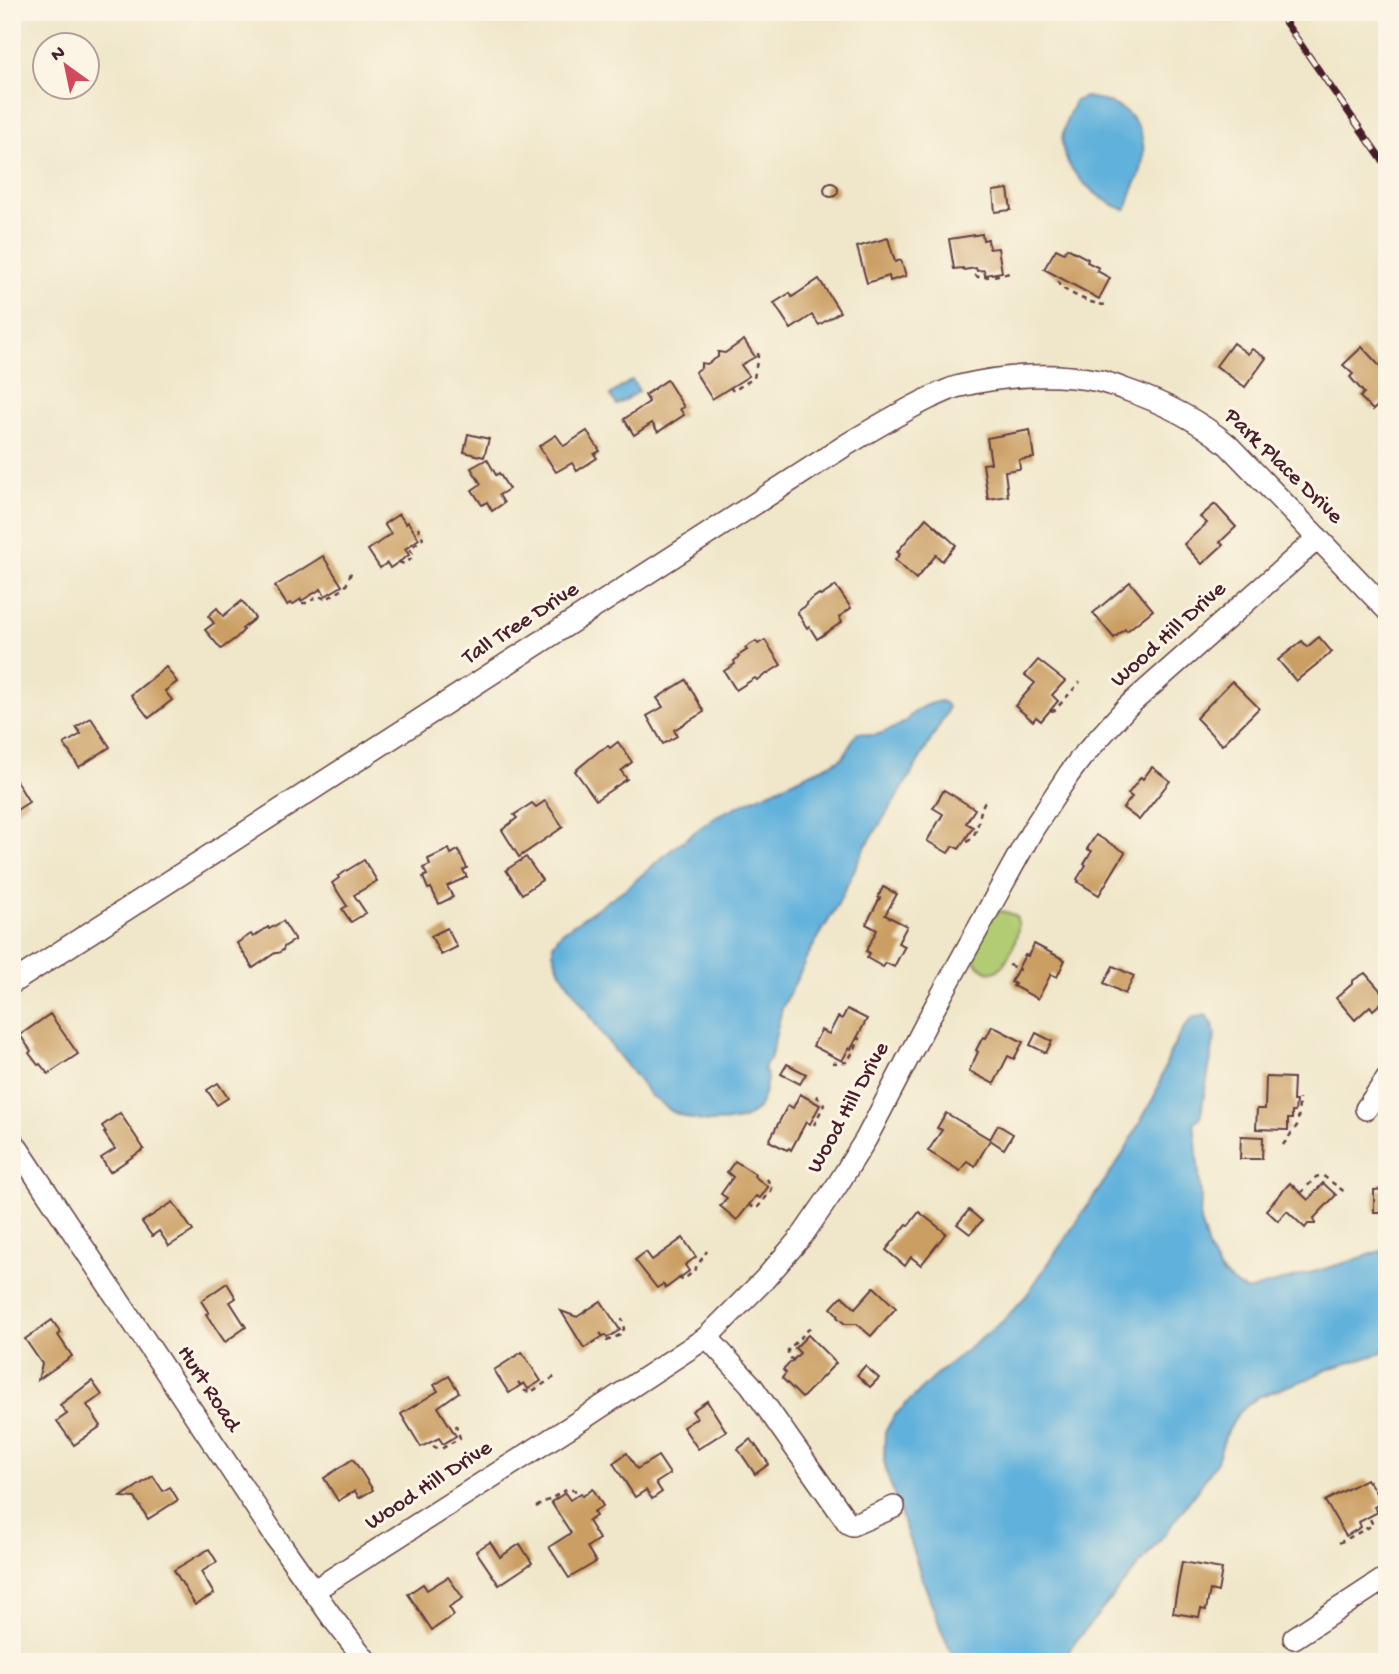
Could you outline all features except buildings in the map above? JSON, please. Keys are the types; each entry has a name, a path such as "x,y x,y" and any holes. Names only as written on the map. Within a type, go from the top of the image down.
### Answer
{"street":[{"name":"Tall Tree Drive","path":"12,983 898,414 959,386 1020,376 1083,379"},
{"name":"Park Place Drive","path":"1083,379 1100,381 1146,397 1212,431 1263,479 1387,610"},
{"name":"Wood Hill Drive","path":"313,1591 707,1337 739,1306 802,1236 838,1184 866,1139 1033,829 1081,758 1127,707 1318,538"},
{"path":"1366,1109 1387,1079"},
{"name":"Hurt Road","path":"12,1140 313,1591 367,1662"},
{"path":"707,1337 751,1385 848,1523 852,1525 894,1507"},
{"path":"1294,1638 1387,1577"}],"path":[{"path":"975,275 980,278 1011,273"},
{"path":"1058,281 1060,287 1083,299 1107,305"},
{"path":"730,387 733,391 754,378 759,350"},
{"path":"399,562 404,564 411,559 411,548 423,538 418,527"},
{"path":"302,603 318,596 326,599 345,588 352,570"},
{"path":"1051,711 1055,710 1080,682"},
{"path":"967,842 973,838 985,801"},
{"path":"1009,965 1020,970"},
{"path":"832,1063 846,1062 860,1039 857,1038"},
{"path":"814,1094 824,1105 814,1125"},
{"path":"1283,1145 1298,1124 1299,1099"},
{"path":"1301,1193 1316,1177 1322,1175 1345,1192"},
{"path":"749,1205 756,1209 771,1191 766,1177"},
{"path":"678,1278 682,1280 693,1272 707,1251"},
{"path":"600,1333 607,1341 620,1335 624,1329 622,1319"},
{"path":"794,1361 788,1356 788,1350 812,1326"},
{"path":"519,1382 526,1391 531,1392 556,1376"},
{"path":"433,1446 439,1449 460,1438 456,1425"},
{"path":"537,1507 568,1489 577,1491"},
{"path":"1339,1544 1373,1525 1369,1517"}],"green space":[{"path":"994,911 1015,916 1018,929 1013,948 1003,965 989,972 970,956"}],"water":[{"path":"1085,97 1115,105 1126,112 1140,131 1143,158 1140,174 1125,210 1096,194 1079,178 1066,159 1062,143 1065,125 1075,101"},
{"path":"632,380 639,391 617,405 610,395"},
{"path":"940,701 948,707 946,714 864,849 837,906 805,960 782,1008 770,1060 764,1070 767,1079 758,1109 736,1121 709,1122 673,1112 651,1096 605,1038 560,971 553,944 561,933 628,887 716,816 839,760 858,733 872,735 886,732 906,722 920,708"},
{"path":"1206,1015 1213,1025 1215,1036 1200,1118 1194,1122 1201,1196 1200,1221 1209,1251 1220,1271 1238,1287 1247,1291 1387,1249 1387,1347 1379,1354 1328,1369 1258,1397 1238,1413 1225,1437 1217,1461 1199,1488 1061,1662 956,1662 942,1632 888,1477 884,1461 885,1432 894,1416 938,1373 1003,1321 1026,1296 1123,1154 1155,1095 1171,1051 1183,1029 1192,1018"}],"railway":[{"path":"1278,12 1387,167"}]}
